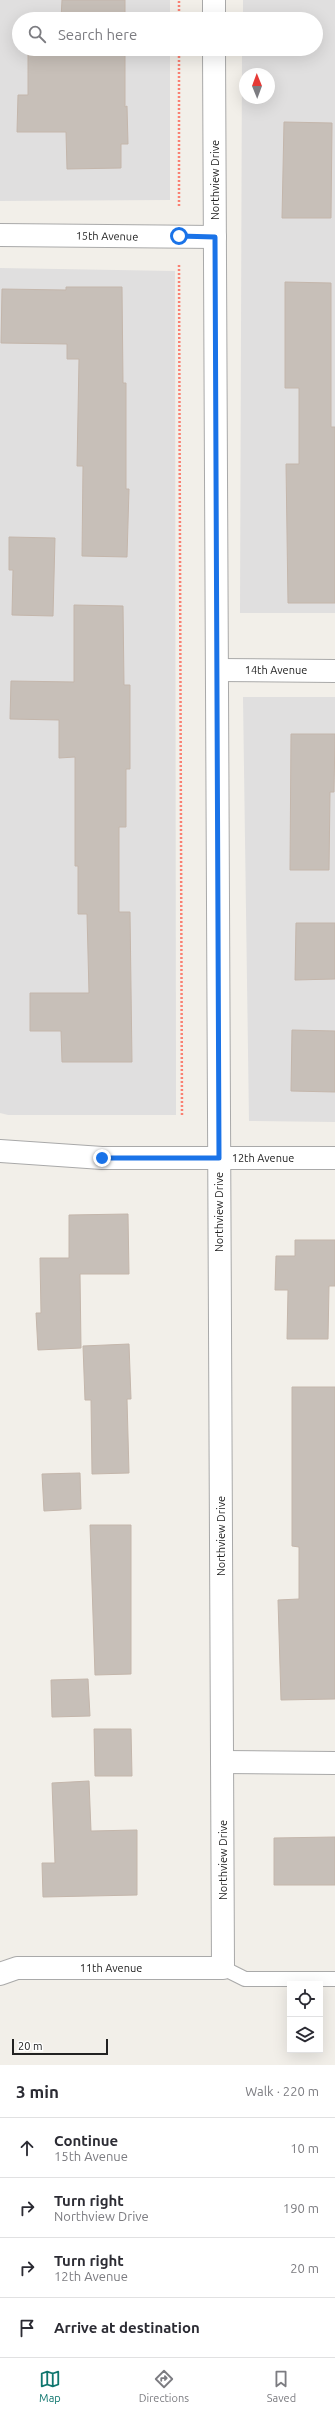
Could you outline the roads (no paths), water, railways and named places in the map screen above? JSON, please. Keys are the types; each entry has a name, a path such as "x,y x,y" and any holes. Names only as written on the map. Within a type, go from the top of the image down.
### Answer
{"street":[{"path":"214,0 214,12"},
{"name":"Northview Drive","path":"214,56 223,1968"},
{"name":"15th Avenue","path":"0,235 215,237"},
{"name":"14th Avenue","path":"217,670 335,671"},
{"name":"12th Avenue","path":"0,1151 102,1158 335,1158"},
{"path":"222,1762 335,1763"},
{"name":"11th Avenue","path":"0,1974 17,1968 223,1968"}],"lane":[{"path":"223,1968 245,1979 335,1980"}]}
